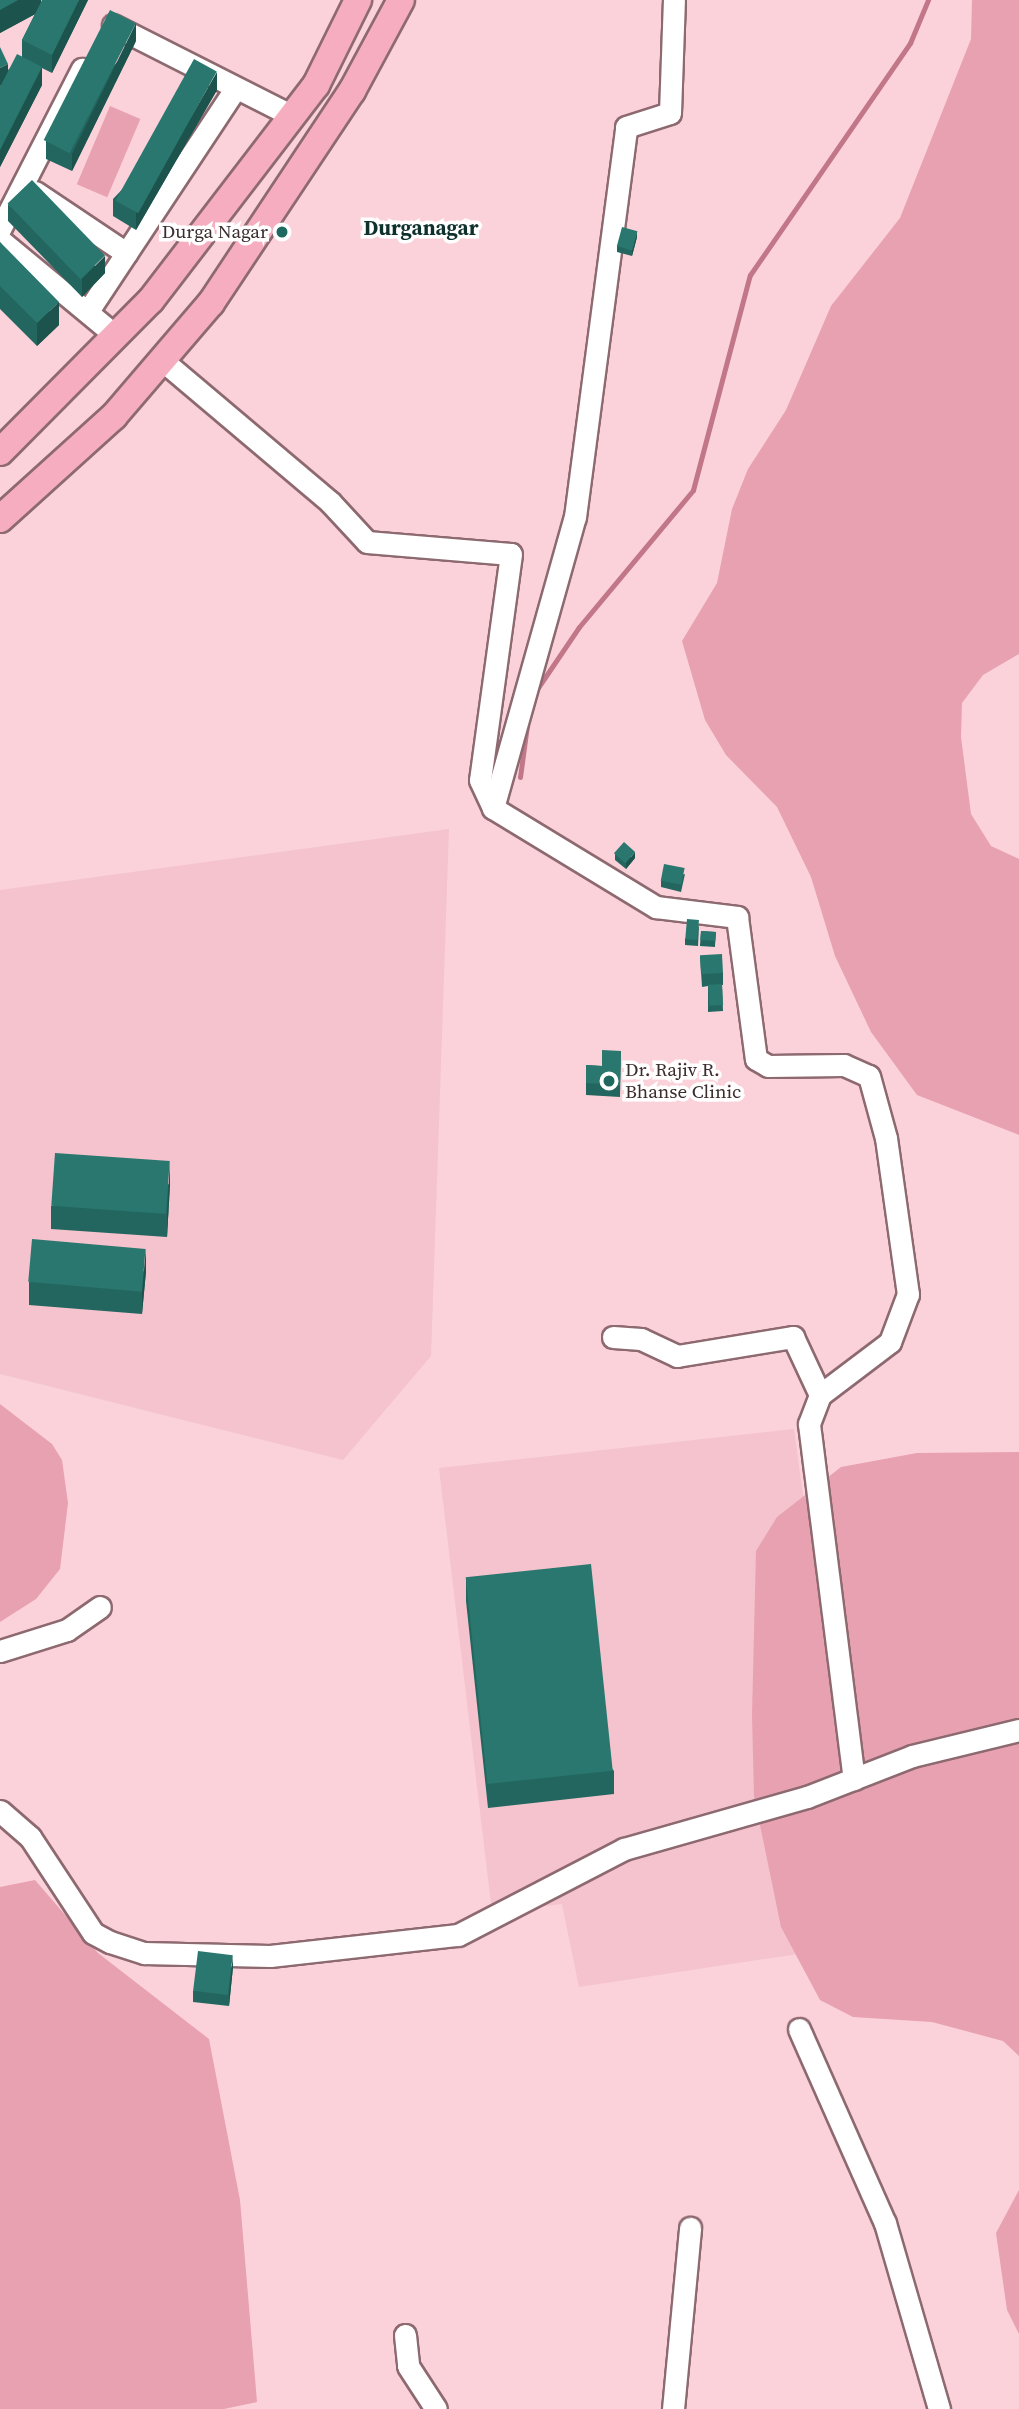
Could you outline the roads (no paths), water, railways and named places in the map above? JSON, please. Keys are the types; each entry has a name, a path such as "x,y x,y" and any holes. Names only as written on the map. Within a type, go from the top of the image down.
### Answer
{"main road":[{"path":"0,452 150,300 316,85 358,0"},
{"path":"0,519 114,416 211,303 352,91 401,0"}],"street":[{"path":"493,808 575,517 626,127 670,113 674,0"},
{"path":"0,229 107,21 234,89 292,116"},
{"path":"88,311 234,89"},
{"path":"23,184 126,253"},
{"path":"0,240 116,335"},
{"path":"162,360 330,502 367,542 511,554 480,780 493,808 634,887 656,907 737,917 756,1059 768,1066 844,1065 869,1076 886,1138 908,1294 890,1342 820,1395 809,1424 854,1779"},
{"path":"613,1338 640,1339 677,1356 793,1337 820,1395"},
{"path":"0,1651 67,1630 100,1607"},
{"path":"0,1811 30,1837 93,1933 110,1942 144,1953 270,1956 458,1935 624,1849 854,1779 912,1756 1019,1730"},
{"path":"799,2029 884,2223 939,2409"},
{"path":"673,2409 690,2228"},
{"path":"405,2335 408,2366 436,2409"}],"waterway":[{"path":"535,692 579,627 693,490 750,275 910,43 928,0"},
{"path":"520,777 527,725"}],"place":[{"name":"Durga Nagar","path":"282,232"},
{"name":"Dr. Rajiv R. Bhanse Clinic","path":"609,1081"}],"district":[{"name":"Durganagar","path":"421,228"}]}
